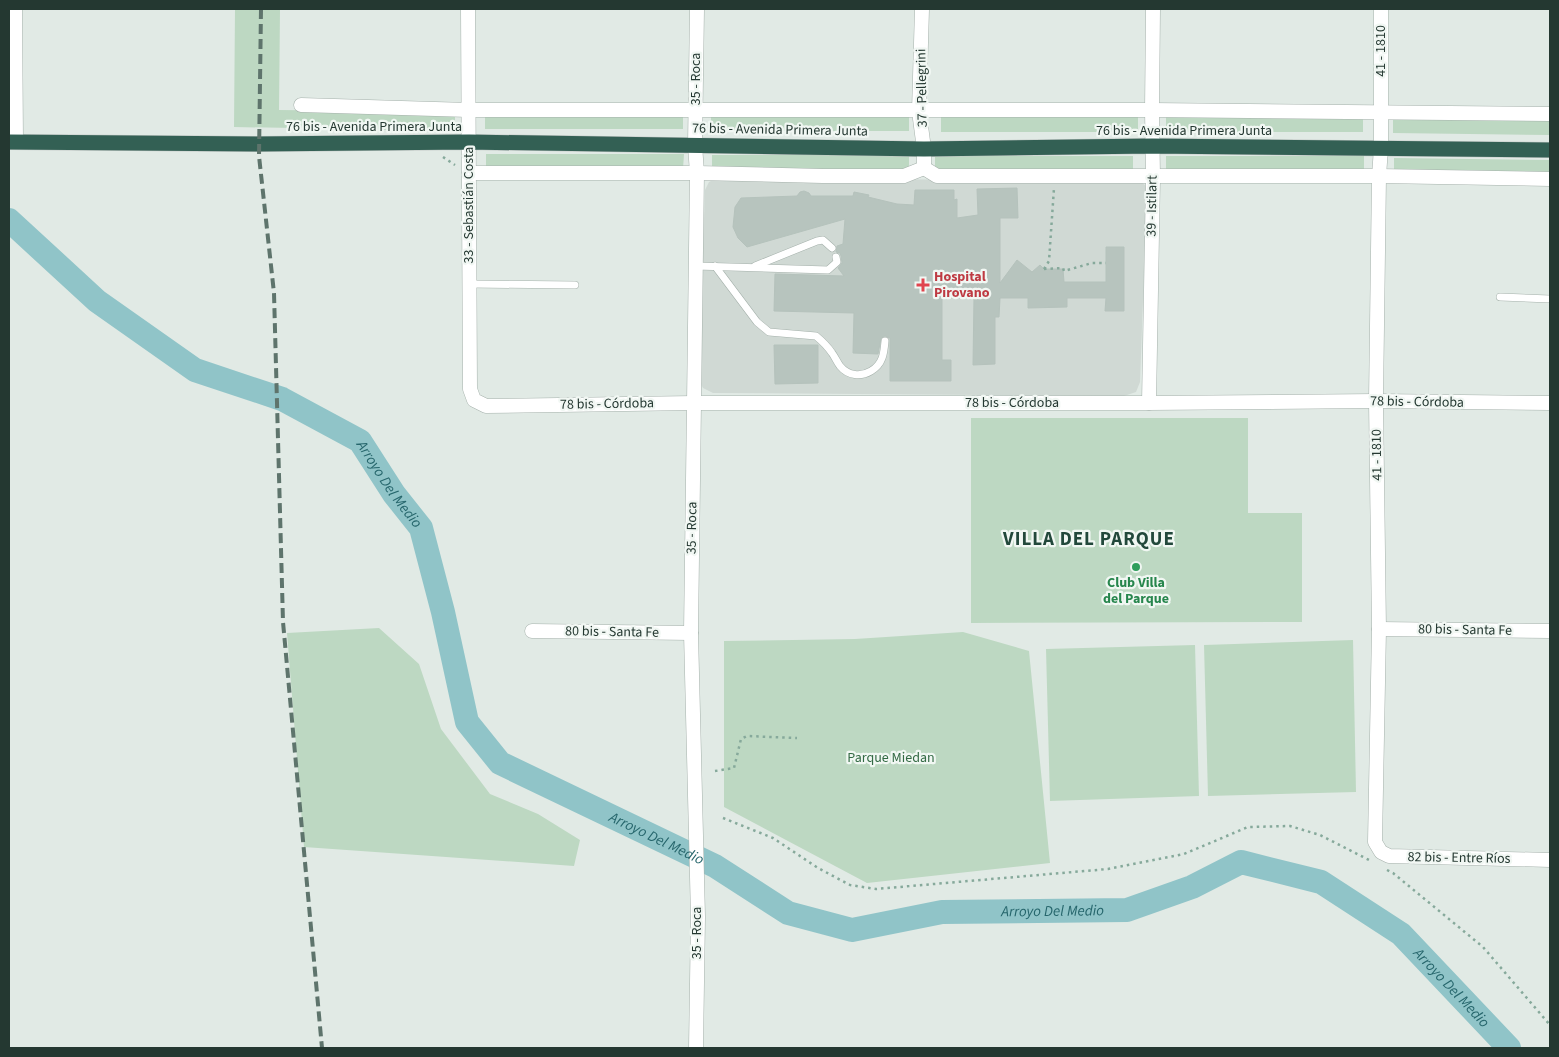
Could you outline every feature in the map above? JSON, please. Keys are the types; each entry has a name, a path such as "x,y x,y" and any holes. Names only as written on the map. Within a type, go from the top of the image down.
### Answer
{"highway":[{"name":"76 bis - Avenida Primera Junta","path":"12,142 259,144 469,142 924,148 1152,146 1550,150"}],"street":[{"path":"12,142 15,9"},
{"name":"33 - Sebastián Costa","path":"468,9 470,388 474,400"},
{"name":"35 - Roca","path":"696,1048 698,917 691,633 697,173 695,145 697,9"},
{"name":"37 - Pellegrini","path":"922,9 920,111 924,168"},
{"name":"39 - Istilart","path":"1149,403 1153,177 1153,9"},
{"name":"41 - 1810","path":"1375,842 1379,629 1376,401 1381,148 1381,9"},
{"name":"76 bis - Avenida Primera Junta","path":"301,105 469,110 1152,110 1550,114"},
{"path":"469,173 697,173 904,176 924,168 937,176 1379,176 1550,179"},
{"name":"78 bis - Córdoba","path":"474,400 486,406 694,403 1376,401 1550,403"},
{"name":"80 bis - Santa Fe","path":"1379,629 1550,631"},
{"name":"80 bis - Santa Fe","path":"532,631 691,633"},
{"name":"82 bis - Entre Ríos","path":"1375,842 1381,852 1390,856 1550,860"}],"lane":[{"path":"751,268 817,241 823,240 832,248"},
{"path":"696,266 828,270 836,262 836,257"},
{"path":"715,266 757,322 769,332 816,336 833,354 841,367 850,374 862,375 872,371 880,364 884,356 885,341"},
{"path":"470,284 575,285"},
{"path":"1500,297 1550,299"}],"path":[{"path":"1055,176 1049,262 1044,269 1064,268 1064,271 1092,263 1106,263"},
{"path":"715,771 734,768 741,740 746,736 797,738"},
{"path":"723,818 773,838 818,868 850,885 876,889 1108,869 1184,854 1248,827 1290,826 1320,835 1348,849"},
{"path":"1393,873 1483,947 1550,1025"}],"shaded area":[{"name":"Hospital Pirovano","path":"715,179 1138,180 1145,185 1147,191 1140,382 1136,392 1124,396 713,393 703,388 698,379 705,190 709,182"}],"green space":[{"path":"235,9 280,9 279,110 455,112 455,131 234,127"},
{"path":"485,114 683,114 683,129 485,129"},
{"path":"711,116 909,116 909,131 711,131"},
{"path":"941,117 1138,117 1138,132 941,132"},
{"path":"1166,117 1363,117 1363,132 1166,132"},
{"path":"1393,118 1550,120 1550,135 1393,133"},
{"path":"486,154 684,154 683,169 486,169"},
{"path":"712,155 909,155 909,171 712,171"},
{"path":"935,156 1133,156 1133,171 935,171"},
{"path":"1166,156 1364,156 1364,171 1166,171"},
{"path":"1394,158 1550,160 1550,175 1394,173"},
{"name":"Club Villa del Parque","path":"971,418 1248,418 1248,513 1302,513 1302,622 971,623"},
{"path":"379,628 419,664 441,729 490,794 538,814 580,840 574,866 304,847 287,633"},
{"name":"Parque Miedan","path":"963,632 1029,651 1050,863 867,883 724,807 724,641 855,639"},
{"path":"1353,640 1356,792 1208,796 1204,645"},
{"path":"1195,645 1199,796 1050,801 1046,649"}],"building":[{"path":"1017,188 1018,218 1000,218 1000,283 1017,260 1032,272 1040,265 1044,269 1063,269 1064,282 1106,282 1106,247 1124,247 1124,311 1105,311 1106,298 1067,298 1067,307 1028,308 1028,298 1000,298 999,317 995,317 995,364 973,365 974,298 942,298 942,360 951,360 951,381 890,381 890,338 885,336 881,338 878,354 853,353 854,313 774,311 775,274 844,276 838,268 842,263 840,253 836,252 837,246 843,244 845,219 747,247 738,238 733,227 735,207 741,198 797,196 800,192 804,191 811,196 853,196 854,192 897,204 914,205 915,190 954,190 954,200 957,199 957,218 978,215 977,189"},
{"path":"774,345 818,345 818,383 775,384"}],"waterway":[{"name":"Arroyo Del Medio","path":"9,220 97,301 195,370 282,399 360,441 394,494 421,528 443,612 467,722 500,763 715,866 788,913 852,930 942,912 1127,910 1192,887 1241,862 1321,882 1401,934 1509,1048"}],"railway":[{"path":"261,9 259,156 274,293 283,622 322,1048"}],"place":[{"name":"Hospital Pirovano","path":"923,285"},
{"name":"Club Villa del Parque","path":"1136,567"}],"district":[{"name":"VILLA DEL PARQUE","path":"1089,539"}]}
